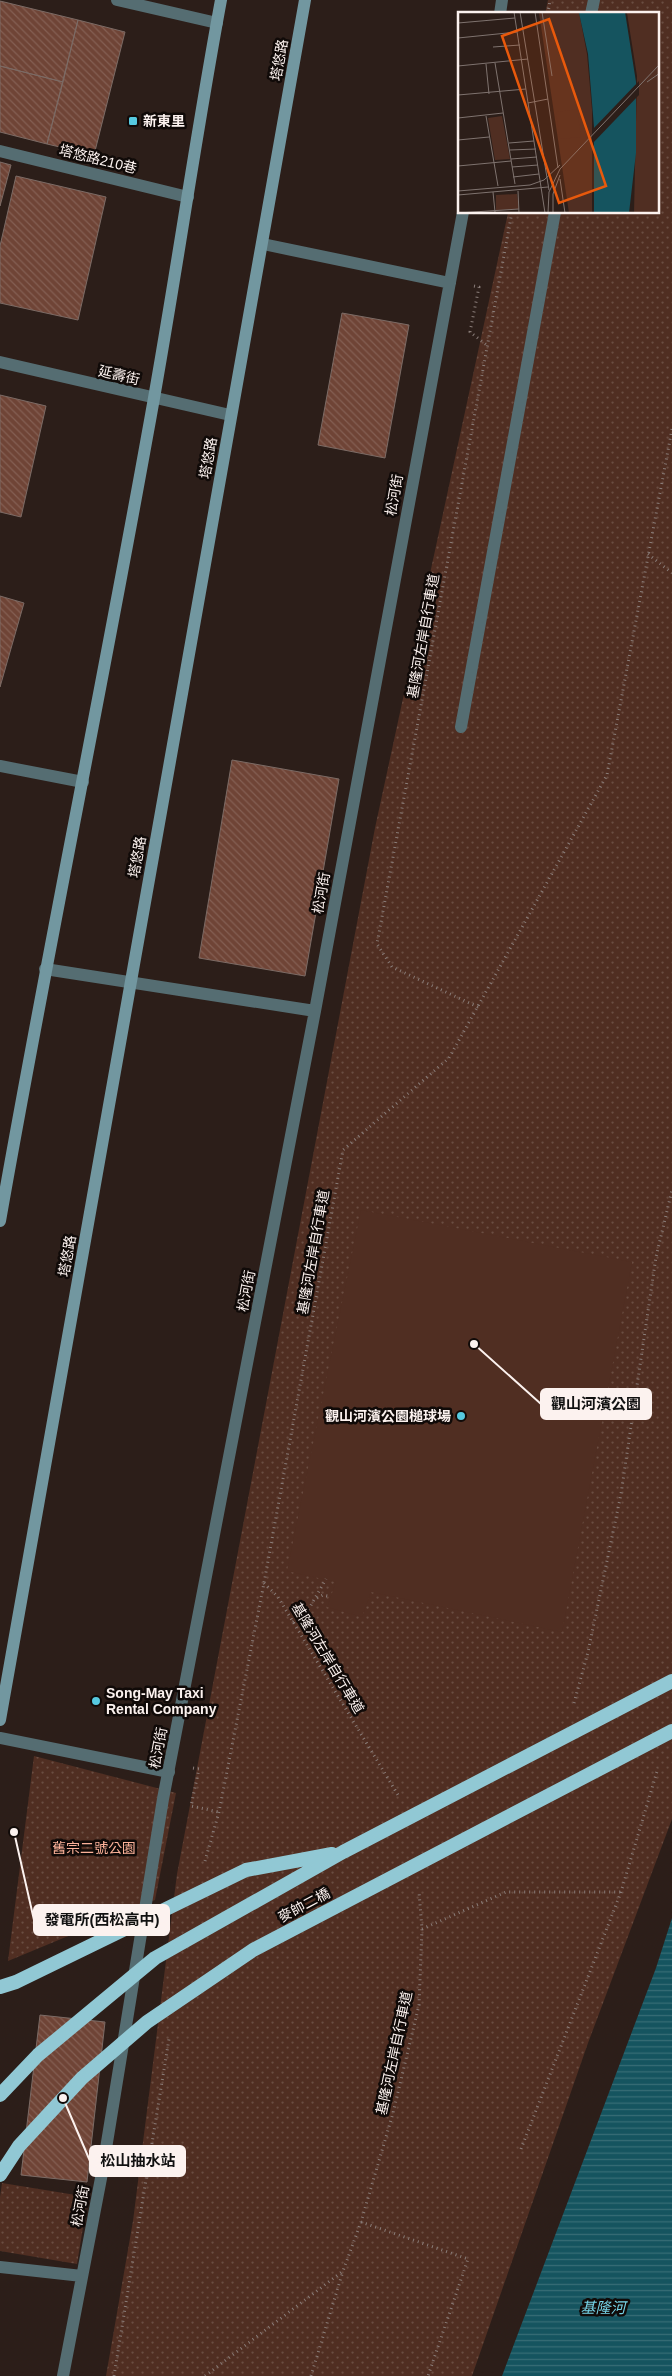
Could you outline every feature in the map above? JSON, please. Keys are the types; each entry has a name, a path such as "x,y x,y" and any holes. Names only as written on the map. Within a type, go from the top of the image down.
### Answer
{"highway":[{"name":"麥帥二橋","path":"0,2095 38,2055 155,1958 343,1852 672,1681"},
{"name":"麥帥二橋","path":"0,2175 19,2146 82,2078 147,2022 253,1950 672,1731"},
{"path":"0,1987 16,1982 246,1870 343,1852"}],"main road":[{"path":"0,1221 45,969 154,398 221,0"},
{"name":"塔悠路","path":"0,1720 305,0"}],"street":[{"path":"117,0 217,22"},
{"name":"塔悠路210巷","path":"0,151 188,197"},
{"name":"松河街","path":"63,2376 102,2173 169,1772 315,1012 463,214"},
{"path":"461,727 555,214"},
{"path":"263,244 450,283"},
{"name":"延壽街","path":"0,362 230,415"},
{"path":"0,766 82,782"},
{"path":"45,969 315,1012"},
{"path":"0,1738 169,1772"},
{"path":"0,2267 82,2276"}],"path":[{"name":"基隆河左岸自行車道","path":"478,1007 392,967 378,944 512,214"},
{"path":"479,287 470,332 488,347"},
{"name":"基隆河左岸自行車道","path":"204,1866 219,1812 264,1582 343,1150 449,1058 607,775 672,428"},
{"path":"666,459 672,457"},
{"path":"648,554 672,573"},
{"path":"573,1707 588,1652 621,1494 656,1257 672,1190"},
{"path":"293,1622 307,1612 326,1579"},
{"name":"基隆河左岸自行車道","path":"264,1582 278,1597 399,1797"},
{"path":"316,1599 323,1594 331,1597"},
{"path":"521,2149 621,1892 661,1758"},
{"path":"198,1769 191,1806 219,1812"},
{"name":"基隆河左岸自行車道","path":"311,2376 343,2271 361,2222 393,2113 419,2005 422,1930 419,1890"},
{"path":"422,1930 506,1892 621,1892"},
{"path":"114,2376 169,2036"},
{"path":"361,2222 468,2259 428,2376"},
{"path":"205,2376 343,2271"}],"green space":[{"path":"548,0 672,0 672,1819 588,2043 472,2376 106,2376 133,2221 177,1874 375,828 508,214 660,214 660,12 545,12"},
{"name":"觀山河濱公園槌球場","path":"361,1210 632,1262 562,1632 371,1592 362,1617 327,1607 336,1582 287,1571"},
{"name":"舊宗二號公園","path":"34,1756 176,1793 155,1900 8,1961"},
{"path":"2,2183 88,2197 77,2264 0,2251 0,2197"}],"water":[{"name":"基隆河","path":"672,1918 672,2376 502,2376 656,1968"}],"building":[{"path":"0,1 78,20 63,82 0,66"},
{"path":"78,20 125,32 94,155 47,144"},
{"path":"0,66 63,82 47,144 0,132"},
{"path":"0,162 11,165 0,206"},
{"path":"16,176 106,197 78,320 0,303 0,246"},
{"path":"342,313 409,325 385,458 318,445"},
{"path":"0,395 46,406 21,517 0,512"},
{"path":"0,596 24,603 0,687"},
{"path":"232,760 339,779 305,976 199,958"},
{"path":"40,2015 105,2022 87,2182 21,2175"}],"place":[{"name":"新東里","path":"133,121"},
{"name":"觀山河濱公園","path":"474,1344"},
{"name":"觀山河濱公園槌球場","path":"461,1416"},
{"name":"Song-May Taxi Rental Company","path":"96,1701"},
{"name":"發電所(西松高中)","path":"14,1832"},
{"name":"松山抽水站","path":"63,2098"}]}
